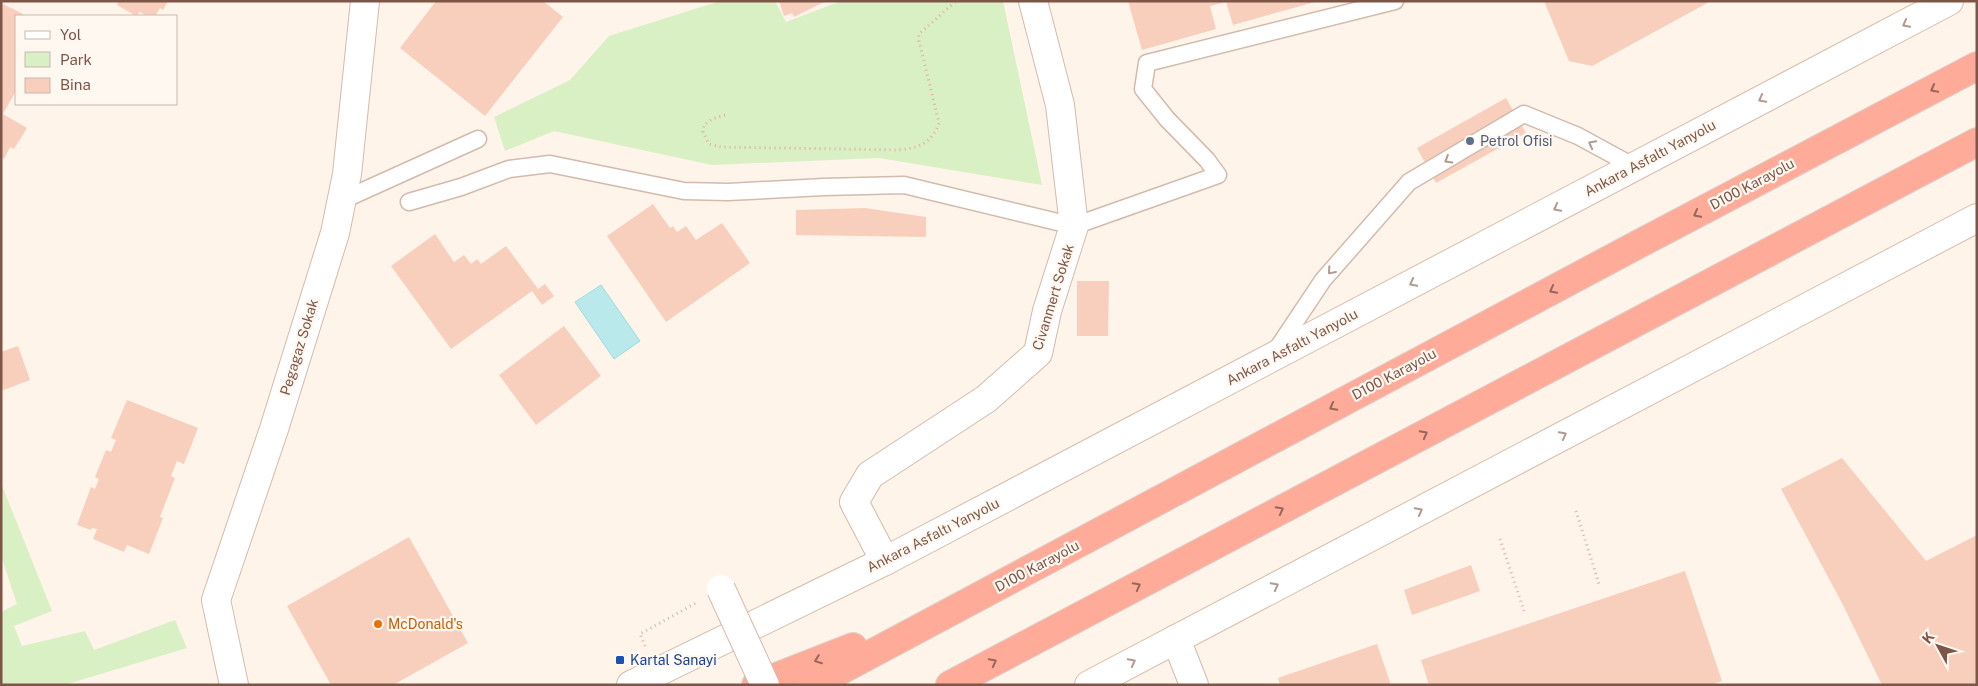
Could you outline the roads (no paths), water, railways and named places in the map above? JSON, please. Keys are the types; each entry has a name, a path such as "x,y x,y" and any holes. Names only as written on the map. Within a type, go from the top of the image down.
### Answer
{"highway":[{"name":"D100 Karayolu","path":"813,685 1977,66"},
{"path":"950,685 1977,142"},
{"path":"1887,189 1977,152"},
{"path":"756,685 978,598"}],"main road":[{"name":"Pegagaz Sokak","path":"234,685 216,600 277,419 335,232 343,200 365,1"},
{"name":"Civanmert Sokak","path":"885,561 854,502 870,476 986,400 1038,352 1047,311 1074,226 1060,105 1032,1"},
{"name":"Ankara Asfaltı Yanyolu","path":"631,685 885,561 1949,1"},
{"path":"1088,685 1977,218"},
{"path":"720,589 765,685"},
{"path":"1176,639 1194,685"}],"lane":[{"path":"409,202 461,187 509,168 550,164 684,191 728,192 904,185 1074,226 1218,174 1207,160 1167,120 1143,89 1147,63 1395,1"},
{"path":"1272,358 1323,280 1409,182 1524,114 1578,136 1634,167"},
{"path":"343,200 478,139"}],"water":[{"path":"601,285 640,341 614,359 575,302"}],"place":[{"name":"Petrol Ofisi","path":"1470,141"},
{"name":"McDonald's","path":"378,624"},
{"name":"Kartal Sanayi","path":"620,660"}]}
